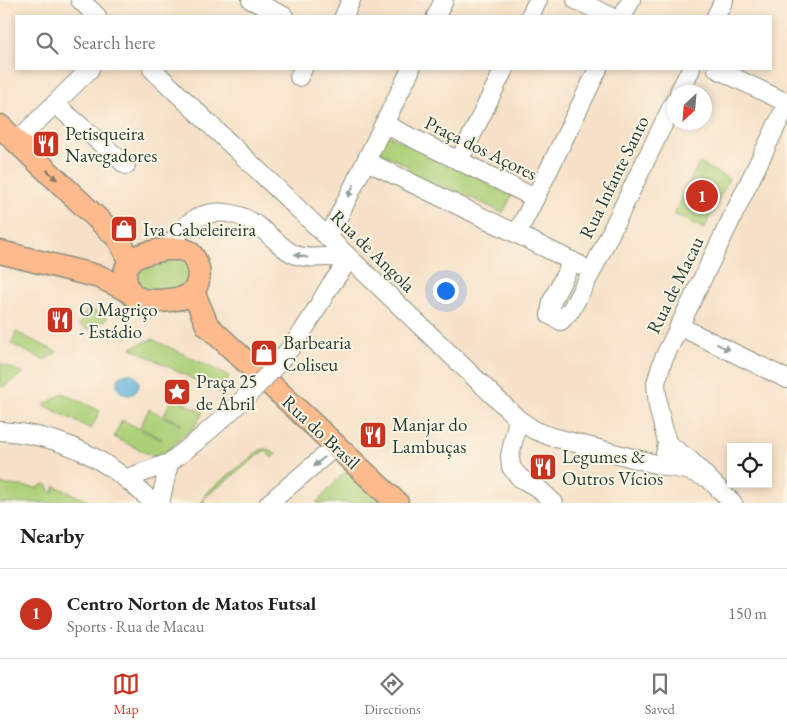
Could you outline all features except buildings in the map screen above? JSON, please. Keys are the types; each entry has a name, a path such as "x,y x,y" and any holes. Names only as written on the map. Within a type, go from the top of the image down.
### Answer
{"main road":[{"path":"0,126 119,239 128,266"},
{"path":"0,252 100,278 129,291 144,302 185,297 193,290 200,272 196,262 188,252 179,248 149,252 136,256 128,266 125,282 129,291"},
{"path":"100,278 128,266"},
{"name":"Rua do Brasil","path":"193,290 207,325 397,503"},
{"path":"167,300 207,325"}],"street":[{"path":"344,15 351,0"},
{"path":"436,15 444,0"},
{"path":"530,15 538,0"},
{"path":"576,0 608,15"},
{"path":"624,15 631,0"},
{"path":"716,15 724,0"},
{"path":"255,1 282,15"},
{"path":"17,141 89,70"},
{"name":"Rua de Angola","path":"153,70 518,419 534,430 549,436 663,466 687,470 705,477"},
{"path":"328,238 411,70"},
{"path":"459,161 504,70"},
{"path":"535,198 598,70"},
{"path":"683,85 690,70"},
{"path":"719,70 787,104"},
{"path":"55,104 126,165"},
{"name":"Rua de Macau","path":"663,466 667,443 658,406 656,383 663,360 787,104"},
{"name":"Rua Infante Santo","path":"572,261 552,301 550,315 561,321 571,310 592,271 667,116"},
{"name":"Praça dos Açores","path":"384,124 535,198 517,234"},
{"path":"366,161 592,271"},
{"path":"166,249 183,229 199,217 218,213 230,213 252,222 297,256 350,259"},
{"path":"128,478 170,463 236,407 277,365 301,335 330,286 350,259"},
{"path":"679,326 787,379"},
{"path":"518,419 510,456 511,467 520,478 538,488 554,503"},
{"path":"0,431 38,436 62,442 100,460 128,478 154,503"},
{"path":"667,443 687,458 733,503"},
{"path":"269,503 336,446"},
{"path":"160,503 170,463"}],"green space":[{"path":"386,134 512,194 503,213 448,187 440,190 405,174 408,166 378,151"},
{"path":"699,163 729,179 704,229 674,214"},
{"path":"182,259 188,266 188,280 182,288 147,292 137,286 135,273 139,266 144,263 157,260"},
{"path":"88,308 108,318 90,330 79,325"},
{"path":"16,332 57,352 44,360 11,344"},
{"path":"152,339 229,376 221,393 131,348"},
{"path":"0,363 23,373 3,387 0,385"},
{"path":"63,393 100,411 91,429 44,405"},
{"path":"172,397 203,412 197,424 162,456 154,457 114,437 122,420 162,440 140,427 149,409 180,425 164,415"},
{"path":"267,449 276,454 272,458 265,450 204,498 206,493 260,450"},
{"path":"348,469 383,503 316,503"},
{"path":"0,484 39,488 41,485 46,484 50,491 53,492 55,486 92,503 0,503"}],"water":[{"path":"128,373 136,376 139,384 136,392 128,395 120,392 117,384 120,376"}],"place":[{"name":"Petisqueira Navegadores","path":"46,144"},
{"name":"Centro Norton de Matos Futsal","path":"702,196"},
{"name":"Iva Cabeleireira","path":"124,229"},
{"name":"O Magriço - Estádio","path":"60,320"},
{"name":"Barbearia Coliseu","path":"264,353"},
{"name":"Praça 25 de Abril","path":"177,392"},
{"name":"Manjar do Lambuças","path":"373,435"},
{"name":"Legumes & Outros Vícios","path":"543,467"}]}
